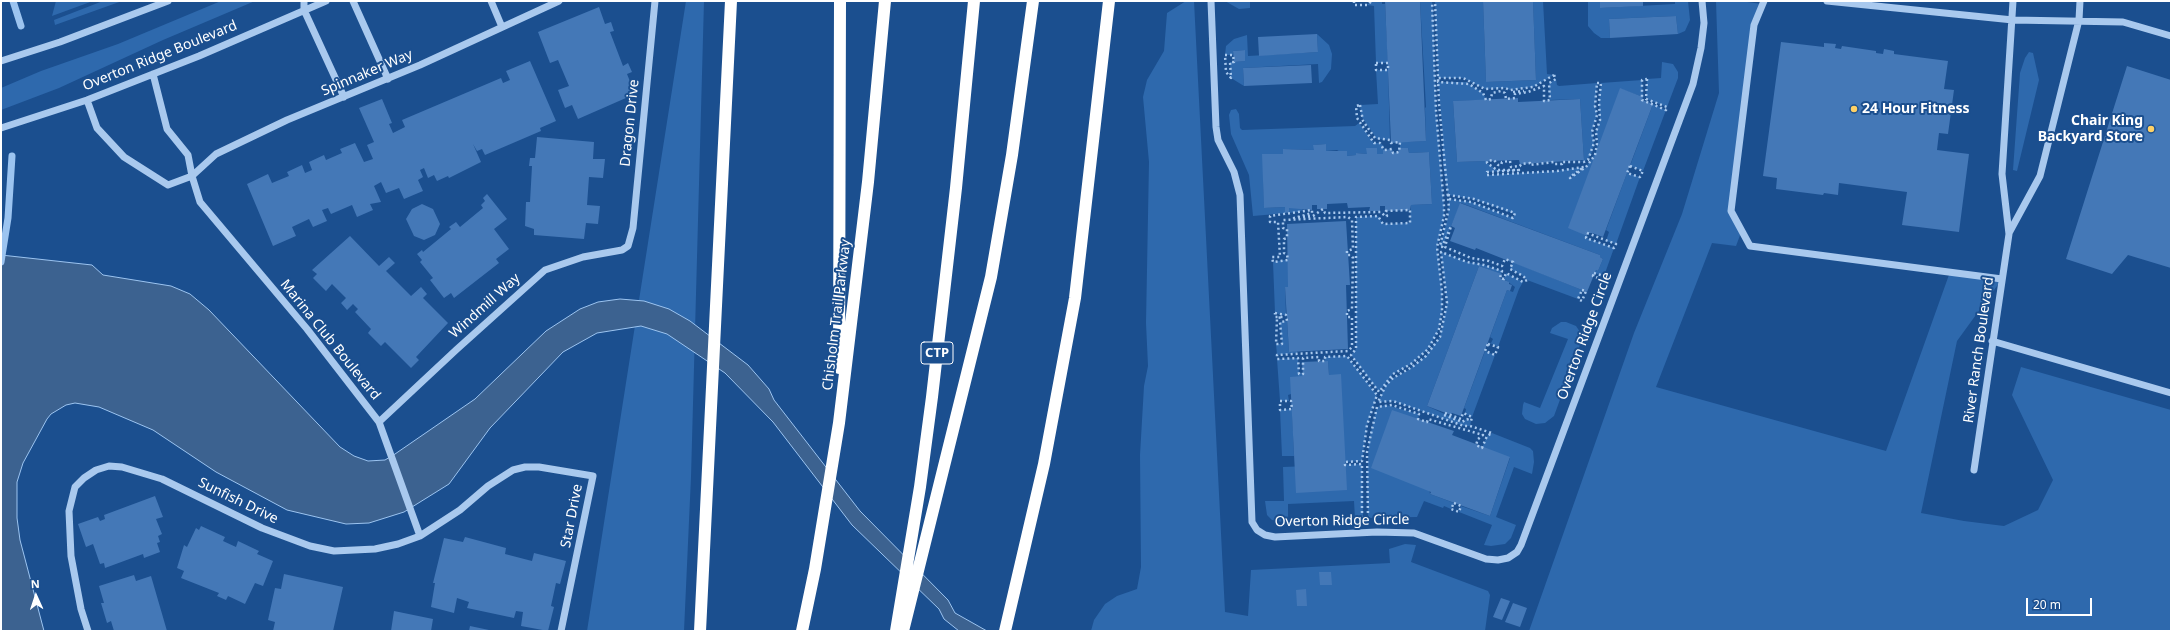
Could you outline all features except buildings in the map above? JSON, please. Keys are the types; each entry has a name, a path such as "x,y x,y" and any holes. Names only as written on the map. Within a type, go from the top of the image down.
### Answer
{"highway":[{"path":"700,631 731,1"},
{"path":"839,423 840,1"},
{"name":"Chisholm Trail Parkway","path":"802,631 815,569 839,423 868,182 885,1"},
{"name":"CTP","path":"896,631 920,487 932,397 955,196 974,1"},
{"path":"903,631 991,277 1012,155 1033,1"},
{"path":"1006,631 1047,450 1075,298 1109,1"}],"street":[{"path":"1,61 60,42 168,1"},
{"path":"304,1 304,10 344,97"},
{"name":"Overton Ridge Boulevard","path":"1,128 87,100 199,56 326,1"},
{"path":"353,1 388,79"},
{"path":"491,1 502,27"},
{"name":"Spinnaker Way","path":"192,176 216,154 286,120 388,79 559,1"},
{"name":"Dragon Drive","path":"628,246 633,228 655,1"},
{"name":"Overton Ridge Circle","path":"1212,1 1216,127 1218,140 1234,172 1240,195 1252,522 1261,532 1275,537 1377,532 1414,533 1486,559 1498,560 1508,558 1517,552 1521,545 1693,84 1701,48 1704,23 1702,1"},
{"path":"1764,1 1754,25 1731,211 1750,246 2002,279"},
{"path":"1826,1 2013,20 2123,22 2171,36"},
{"name":"River Ranch Boulevard","path":"1974,470 2009,234 2002,174 2014,1"},
{"name":"River Ranch Boulevard","path":"2009,234 2040,176 2079,20 2080,1"},
{"name":"Marina Club Boulevard","path":"152,74 167,129 188,155 192,176 200,202 307,329 379,422 420,536"},
{"path":"87,100 97,128 124,157 168,185 192,176"},
{"name":"Windmill Way","path":"379,422 545,270 583,257 622,250 628,246"},
{"path":"1992,341 2171,393"},
{"name":"Sunfish Drive","path":"88,631 81,609 71,556 69,511 75,487 84,478 96,470 108,466 122,467 162,479 262,528 310,546 334,551 355,551 398,544 420,536 460,510 500,477"},
{"name":"Star Drive","path":"500,477 512,470 525,467 593,476 561,631"}],"path":[{"path":"1354,1 1354,6 1367,5 1372,1"},
{"path":"1432,1 1436,111 1444,206 1444,216 1437,247 1442,292 1442,311 1439,329 1428,348 1411,364 1393,374 1379,392 1351,355 1356,349 1356,217 1378,216 1383,224 1410,223 1410,210 1386,211 1387,216 1381,212 1325,213 1323,209 1313,216 1294,217 1312,213 1312,210 1270,216 1270,222 1278,222 1280,257 1272,258 1273,262 1288,260 1287,255 1284,253 1284,239 1287,238 1287,229 1283,228 1283,220 1348,217 1352,220 1353,249 1347,251 1347,255 1351,255 1353,258 1352,309 1347,311 1347,317 1352,317 1352,347 1348,351 1277,355 1277,359 1298,358 1299,374 1303,374 1303,358 1320,357 1319,361 1325,361 1325,357 1347,356 1377,395 1367,425 1362,461 1345,462 1345,465 1362,464 1362,519 1368,518 1368,452 1377,406 1392,405 1419,414 1418,419 1427,422 1428,419 1482,435 1478,439 1476,445 1482,448 1487,436 1492,433 1470,426 1464,426 1392,401 1384,400 1378,402 1386,385 1393,378 1407,371 1426,356 1440,337 1447,303 1440,252 1467,262 1484,265 1502,271 1500,278 1504,279 1506,272 1524,282 1527,280 1524,276 1510,269 1513,262 1504,259 1502,266 1489,260 1471,258 1445,247 1451,226 1442,247 1440,246 1448,218 1449,199 1443,164 1444,136 1439,104 1435,1"},
{"path":"1376,63 1388,63 1388,70 1376,70 1376,63"},
{"path":"1438,78 1463,78 1485,89 1505,88 1510,90 1533,87 1554,75 1556,79 1549,83 1550,100 1544,101 1544,86 1528,92 1515,94 1515,98 1506,98 1503,92 1494,92 1491,94 1491,99 1486,100 1483,93 1466,82 1438,82"},
{"path":"1647,79 1646,99 1667,107 1666,110 1642,100 1642,80 1647,79"},
{"path":"1597,83 1601,83 1599,102 1600,120 1596,132 1597,144 1595,155 1586,167 1570,178 1584,167 1557,171 1487,175 1487,172 1521,170 1497,170 1487,163 1487,161 1494,160 1498,165 1501,165 1502,162 1510,161 1510,166 1512,167 1530,163 1530,165 1554,162 1555,164 1562,164 1562,162 1584,162 1588,160 1594,143 1592,132 1597,115 1595,106 1597,83"},
{"path":"1513,92 1524,91"},
{"path":"1356,106 1360,106 1363,121 1375,138 1390,140 1390,143 1400,142 1398,152 1393,153 1392,149 1384,150 1380,143 1374,143 1359,123 1356,106"},
{"path":"1630,166 1643,171 1640,177 1627,172 1630,166"},
{"path":"1448,195 1474,199 1515,214 1513,218 1471,202 1449,199"},
{"path":"1587,233 1616,244 1614,248 1586,238 1587,233"},
{"path":"1275,313 1286,315 1287,321 1280,322 1282,344 1276,344 1276,340 1278,340 1276,318 1283,317 1275,317 1275,313"},
{"path":"1488,344 1498,347 1495,355 1485,351 1488,344"},
{"path":"1280,401 1292,401 1292,410 1280,410 1280,401"},
{"path":"1445,413 1461,419 1463,413 1472,417 1471,421 1467,419 1462,422 1444,415 1445,413"},
{"path":"1456,426 1469,428"}],"shaded area":[{"path":"56,1 93,1 52,16"},
{"path":"103,1 122,1 55,25 54,20"},
{"path":"221,1 255,1 163,40 59,88 1,110 1,88 41,71 118,44"},
{"path":"686,1 704,1 691,477 684,631 587,631"},
{"path":"1186,1 1194,1 1225,612 1248,616 1251,570 1390,563 1389,549 1405,544 1416,545 1411,562 1488,591 1490,595 1485,631 1091,631 1094,620 1105,604 1117,596 1137,589 1141,567 1140,455 1144,386 1148,366 1146,323 1149,162 1143,97 1147,80 1164,51 1167,13"},
{"path":"1225,1 1250,1 1250,8 1239,9"},
{"path":"1372,1 1382,1 1382,4 1385,4 1388,63 1376,63 1374,6 1367,5"},
{"path":"1420,1 1432,1 1433,10 1436,111 1444,206 1444,216 1437,247 1442,292 1442,311 1439,329 1428,349 1411,364 1393,374 1379,392 1351,355 1356,349 1356,217 1378,216 1383,224 1410,223 1411,205 1432,204 1429,152 1409,153 1408,148 1400,148 1400,142 1426,141 1426,107"},
{"path":"1435,1 1483,1 1486,82 1536,80 1533,1 1543,1 1547,74 1554,75 1533,87 1510,90 1505,88 1485,89 1463,78 1438,78"},
{"path":"1588,1 1600,1 1601,8 1675,4 1675,1 1688,1 1690,20 1685,31 1678,34 1676,16 1609,19 1610,38 1601,38 1588,26"},
{"path":"1716,1 1740,1 1762,4 1754,25 1731,211 1742,230 1736,246 1712,243 1656,387 1886,451 1950,272 2002,279 1957,341 1921,513 1964,521 2004,526 2038,510 2053,480 2012,395 2021,367 2171,410 2171,631 1529,631 1634,333 1682,214 1719,93"},
{"path":"1317,34 1329,45 1332,54 1331,69 1322,82 1319,83 1318,64 1243,68 1244,86 1231,78 1230,62 1245,61 1245,50 1233,51 1233,55 1225,55 1226,46 1234,39 1247,35 1248,56 1318,52"},
{"path":"2029,52 2033,53 2039,80 2017,171 2013,170 2020,73 2025,58"},
{"path":"1662,62 1673,64 1678,72 1678,78 1667,107 1646,99 1647,79 1661,78"},
{"path":"1376,70 1388,70 1390,140 1377,139 1361,116 1360,105 1378,104"},
{"path":"1556,79 1557,85 1559,86 1597,83 1595,106 1597,115 1592,132 1594,143 1591,155 1585,161 1580,162 1584,160 1580,99 1550,100 1549,83"},
{"path":"1642,80 1643,97 1621,89 1575,230 1587,236 1586,238 1614,248 1604,276 1594,273 1596,270 1598,271 1603,259 1600,255 1461,203 1442,247 1440,246 1448,218 1449,199 1471,202 1513,218 1515,214 1474,199 1448,195 1443,164 1443,136 1438,82 1466,82 1483,93 1486,100 1453,101 1457,162 1487,161 1487,163 1497,170 1521,170 1487,172 1488,175 1557,171 1584,167 1570,177 1571,178 1586,167 1596,152 1598,139 1596,132 1600,120 1599,102 1601,83"},
{"path":"1653,104 1666,110 1643,171 1630,166"},
{"path":"1236,109 1239,114 1240,128 1242,130 1355,126 1359,123 1374,143 1380,143 1384,146 1383,154 1377,154 1377,148 1367,148 1367,154 1356,153 1356,155 1347,156 1337,150 1326,151 1326,144 1314,145 1314,150 1283,149 1283,154 1263,154 1264,208 1285,207 1286,213 1289,212 1289,208 1301,208 1303,210 1299,212 1253,216 1249,175 1231,134 1229,115 1231,110"},
{"path":"1627,173 1640,177 1616,244 1606,241 1609,232 1606,230"},
{"path":"1441,252 1467,262 1484,265 1502,271 1501,274 1479,266 1427,406 1462,422 1467,419 1471,421 1470,426 1464,426 1393,401 1378,402 1386,385 1393,378 1407,371 1426,356 1440,337 1447,303"},
{"path":"1,255 92,265 103,275 171,286 190,294 209,310 340,447 354,456 368,461 385,460 475,399 546,331 580,309 598,302 620,299 644,301 669,309 690,321 748,365 769,389 774,400 860,511 948,600 955,613 987,631 959,631 944,619 939,609 852,525 773,422 725,373 667,334 641,326 597,333 563,352 490,428 449,484 404,512 369,523 346,524 287,510 216,472 153,430 99,407 75,403 66,405 51,414 47,419 23,463 17,482 17,518 20,540 44,631 1,631"},
{"path":"1288,260 1288,287 1285,287 1286,315 1275,313 1273,262"},
{"path":"1513,262 1582,290 1578,299 1527,280 1510,269"},
{"path":"1506,273 1523,282 1519,289 1498,347 1488,342 1491,343 1493,339 1490,337 1507,290 1513,292 1515,287 1504,279"},
{"path":"1287,321 1289,352 1297,351 1297,353 1277,355 1276,344 1282,344 1280,322"},
{"path":"1561,322 1566,322 1576,326 1580,332 1580,345 1554,416 1545,423 1536,424 1525,419 1522,414 1523,405 1524,402 1540,408 1568,339 1550,333 1552,328"},
{"path":"1485,351 1495,355 1472,417 1465,414 1466,409 1464,408"},
{"path":"1347,356 1377,395 1367,425 1362,461 1345,462 1329,375 1328,361 1325,361 1325,357"},
{"path":"1298,358 1299,373 1303,374 1303,376 1291,394 1288,395 1289,401 1280,401 1277,359"},
{"path":"1386,405 1419,414 1418,419 1430,494 1454,503 1451,509 1444,506 1443,508 1424,501 1417,517 1368,518 1367,483 1369,440 1377,407"},
{"path":"1292,409 1294,456 1282,456 1280,410"},
{"path":"1492,433 1530,448 1533,451 1534,462 1532,474 1514,467 1496,517 1516,525 1511,538 1505,544 1491,546 1484,545 1492,525 1459,512 1461,506 1490,516 1510,458 1482,448 1487,436"},
{"path":"1362,464 1363,519 1355,519 1354,501 1288,504 1288,523 1272,520 1267,515 1265,501 1284,501 1283,467"}],"waterway":[{"path":"13,1 21,26"},
{"path":"1,262 8,218 12,156"}],"place":[{"name":"24 Hour Fitness","path":"1854,109"},
{"name":"Chair King Backyard Store","path":"2151,129"}]}
